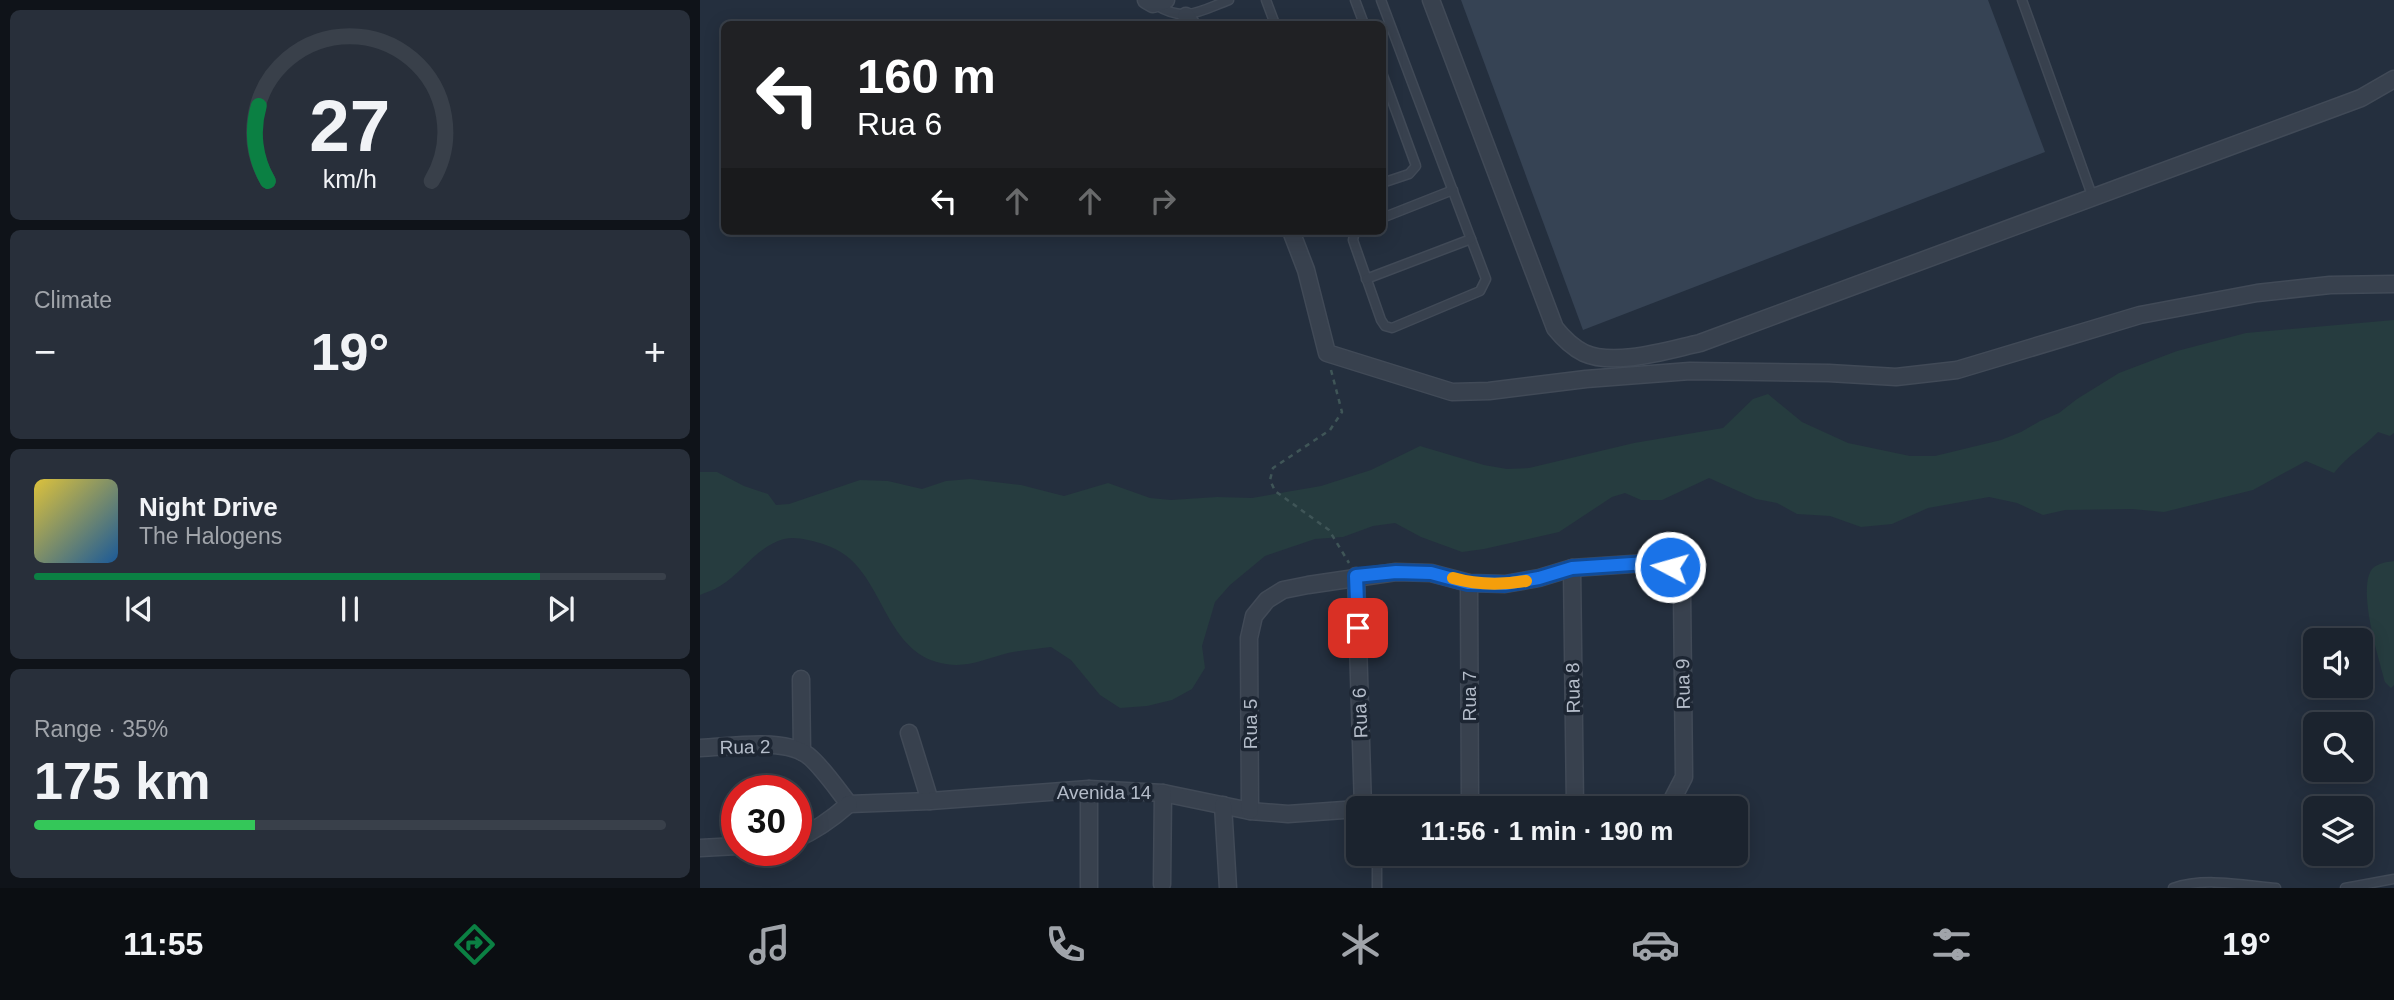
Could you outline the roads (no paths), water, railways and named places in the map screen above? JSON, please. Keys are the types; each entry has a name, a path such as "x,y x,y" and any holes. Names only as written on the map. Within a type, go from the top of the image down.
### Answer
{"street":[{"path":"1430,0 1555,328 1568,343 1586,354 1613,358 1644,355 1700,343 2361,98 2394,79"},
{"path":"1293,235 1306,270 1326,353 1452,392 1489,391 1586,379 1690,371 1896,377 1957,370 2140,315 2257,293 2330,285 2394,284"},
{"name":"Rua 9","path":"1572,568 1662,562 1678,575 1682,591 1684,777 1674,796"},
{"path":"1356,576 1396,572 1431,573 1468,583 1505,584 1572,568"},
{"name":"Rua 8","path":"1572,568 1575,796"},
{"name":"Rua 5","path":"1250,811 1249,638 1254,616 1267,600 1283,590 1356,576"},
{"name":"Rua 6","path":"1356,576 1360,796"},
{"name":"Rua 7","path":"1468,583 1470,796"},
{"path":"801,679 802,752 810,757 849,804 812,832"},
{"path":"909,733 930,801"},
{"name":"Rua 2","path":"700,748 774,745 796,748 802,752"},
{"path":"1089,789 1089,888"},
{"name":"Avenida 14","path":"849,804 1089,789 1163,793 1250,811 1288,814 1346,809"},
{"path":"1162,884 1163,793"},
{"path":"1223,805 1228,888"},
{"path":"700,848 721,847"}],"lane":[{"path":"1155,1 1169,13 1188,20 1226,0"},
{"path":"1266,0 1274,21"},
{"path":"1355,0 1363,21"},
{"path":"1354,235 1353,240 1366,279 1385,326 1392,328 1480,291 1486,279 1381,0"},
{"path":"2022,0 2092,198"},
{"path":"1386,84 1416,166 1409,174 1386,182"},
{"path":"1386,216 1453,190"},
{"path":"1366,279 1471,239"},
{"path":"1377,866 1377,888"},
{"path":"2346,888 2394,879"},
{"path":"2173,888 2185,884 2276,888"}]}
